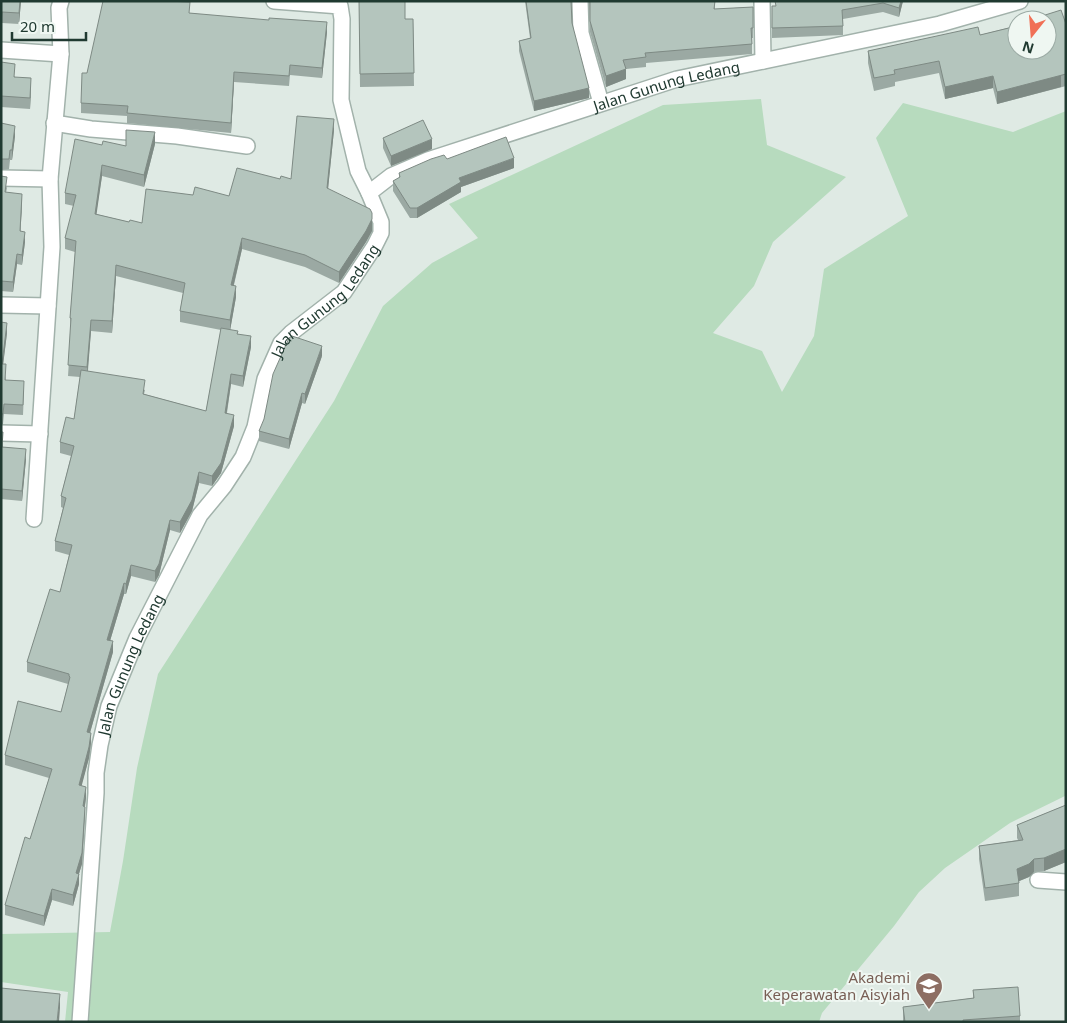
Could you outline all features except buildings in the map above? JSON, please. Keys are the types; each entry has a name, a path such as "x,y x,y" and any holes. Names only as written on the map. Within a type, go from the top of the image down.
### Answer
{"street":[{"path":"34,520 52,246 50,179 61,54 59,8 61,1"},
{"path":"274,1 340,6 342,19 341,100 358,171 369,193"},
{"path":"580,1 582,34 601,103"},
{"path":"762,1 763,61"},
{"name":"Jalan Gunung Ledang","path":"80,1022 96,772 109,706 137,638 200,516 224,486 243,457 255,427 264,379 281,343 344,292 374,247 380,232 381,222 369,193 391,176 428,160 677,79 940,24 1020,1"},
{"path":"1,50 61,54"},
{"path":"54,123 91,129 177,136 247,146"},
{"path":"1,178 50,179"},
{"path":"1,305 48,306"},
{"path":"1,433 40,434"},
{"path":"1038,880 1066,882"}],"green space":[{"path":"761,99 767,145 846,177 773,242 754,286 713,333 762,351 782,392 814,336 824,269 908,216 876,138 903,103 1013,132 1066,111 1065,796 1010,823 945,868 919,892 894,926 822,1013 819,1022 65,1022 68,992 1,982 1,934 110,932 137,768 158,674 334,401 383,306 432,263 478,238 449,204 663,105"}],"place":[{"name":"Akademi Keperawatan Aisyiah","path":"929,1010"}]}
